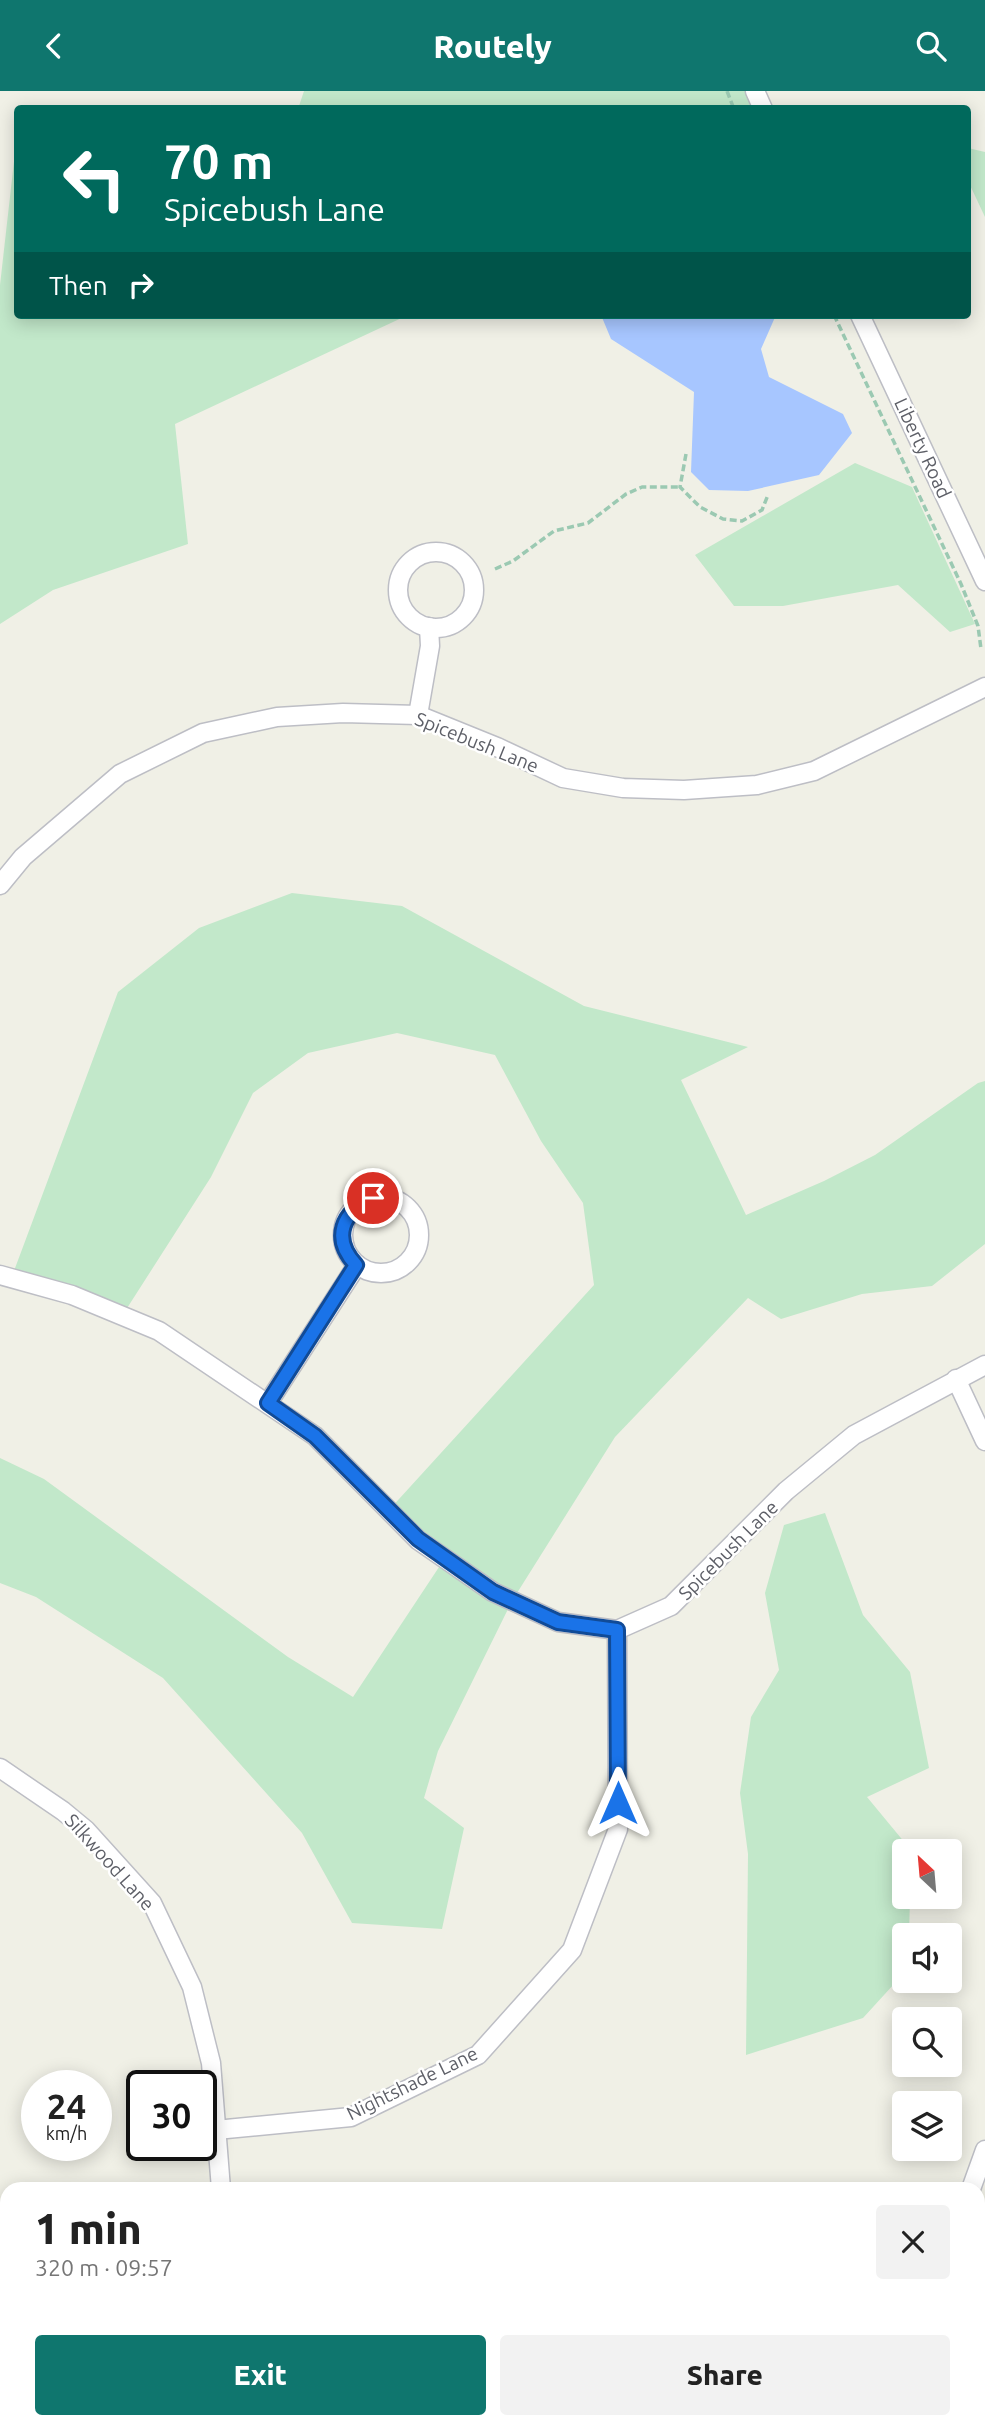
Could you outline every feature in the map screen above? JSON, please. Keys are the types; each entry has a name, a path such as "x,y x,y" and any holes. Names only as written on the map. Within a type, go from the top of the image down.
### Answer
{"street":[{"name":"Liberty Road","path":"862,319 985,581"},
{"path":"428,553 447,553 464,564 471,575 474,598 469,611 454,624 429,627 412,620 404,612 398,592 401,574 413,559 428,553"},
{"path":"418,715 430,646 429,627"},
{"name":"Spicebush Lane","path":"0,885 23,857 120,774 203,733 277,717 343,713 418,715 497,747 563,778 624,788 684,790 757,785 814,771 985,687"},
{"path":"373,1198 394,1199 409,1209 416,1220 418,1243 413,1256 398,1269 378,1274 356,1265 344,1248 342,1237 348,1215 358,1205 373,1198"},
{"path":"268,1403 356,1265"},
{"path":"0,1275 72,1295 159,1331 315,1436 418,1539 493,1592 558,1622 617,1630"},
{"name":"Spicebush Lane","path":"617,1630 671,1606 786,1491 854,1435 985,1365"},
{"path":"956,1379 985,1441"},
{"name":"Nightshade Lane","path":"217,2130 351,2117 478,2055 572,1950 618,1829 617,1630"},
{"name":"Silkwood Lane","path":"0,1768 86,1829 152,1903 192,1987 212,2070"},
{"name":"Silkwood Lane","path":"217,2142 220,2182"},
{"path":"974,2182 985,2150"}],"path":[{"path":"836,319 961,584 978,626 981,649"},
{"path":"680,487 686,454"},
{"path":"495,569 513,561 554,531 588,523 626,494 642,487 680,487 700,507 723,519 742,521 762,510 768,495"}],"green space":[{"path":"304,91 755,91 761,105 299,105"},
{"path":"971,149 985,152 985,217 971,187"},
{"path":"14,161 14,319 399,319 175,424 188,544 53,590 0,624 0,285"},
{"path":"855,463 912,487 975,624 950,632 898,585 783,606 734,606 695,555"},
{"path":"292,893 402,906 584,1006 748,1047 681,1080 746,1215 875,1155 978,1083 985,1081 985,1244 932,1286 862,1294 781,1319 748,1298 615,1437 512,1601 438,1751 424,1798 464,1828 442,1929 352,1923 302,1833 163,1678 36,1597 0,1583 0,1458 44,1479 288,1657 353,1697 445,1558 389,1510 594,1285 583,1203 541,1141 495,1055 397,1033 308,1053 253,1093 211,1177 122,1316 11,1279 118,992 199,928"},
{"path":"825,1513 863,1615 910,1672 929,1768 867,1797 902,1839 892,1839 892,1909 910,1909 909,1923 892,1923 892,1986 863,2018 746,2055 748,1854 740,1793 751,1717 779,1670 765,1593 784,1525"}],"water":[{"path":"603,319 774,319 761,349 769,377 843,414 852,433 819,475 748,491 709,490 691,472 694,392 611,339"}],"route":[{"path":"373,1198 358,1205 346,1219 342,1237 344,1248 356,1265 268,1403 315,1436 418,1539 493,1592 558,1622 617,1630 618,1803"}]}
